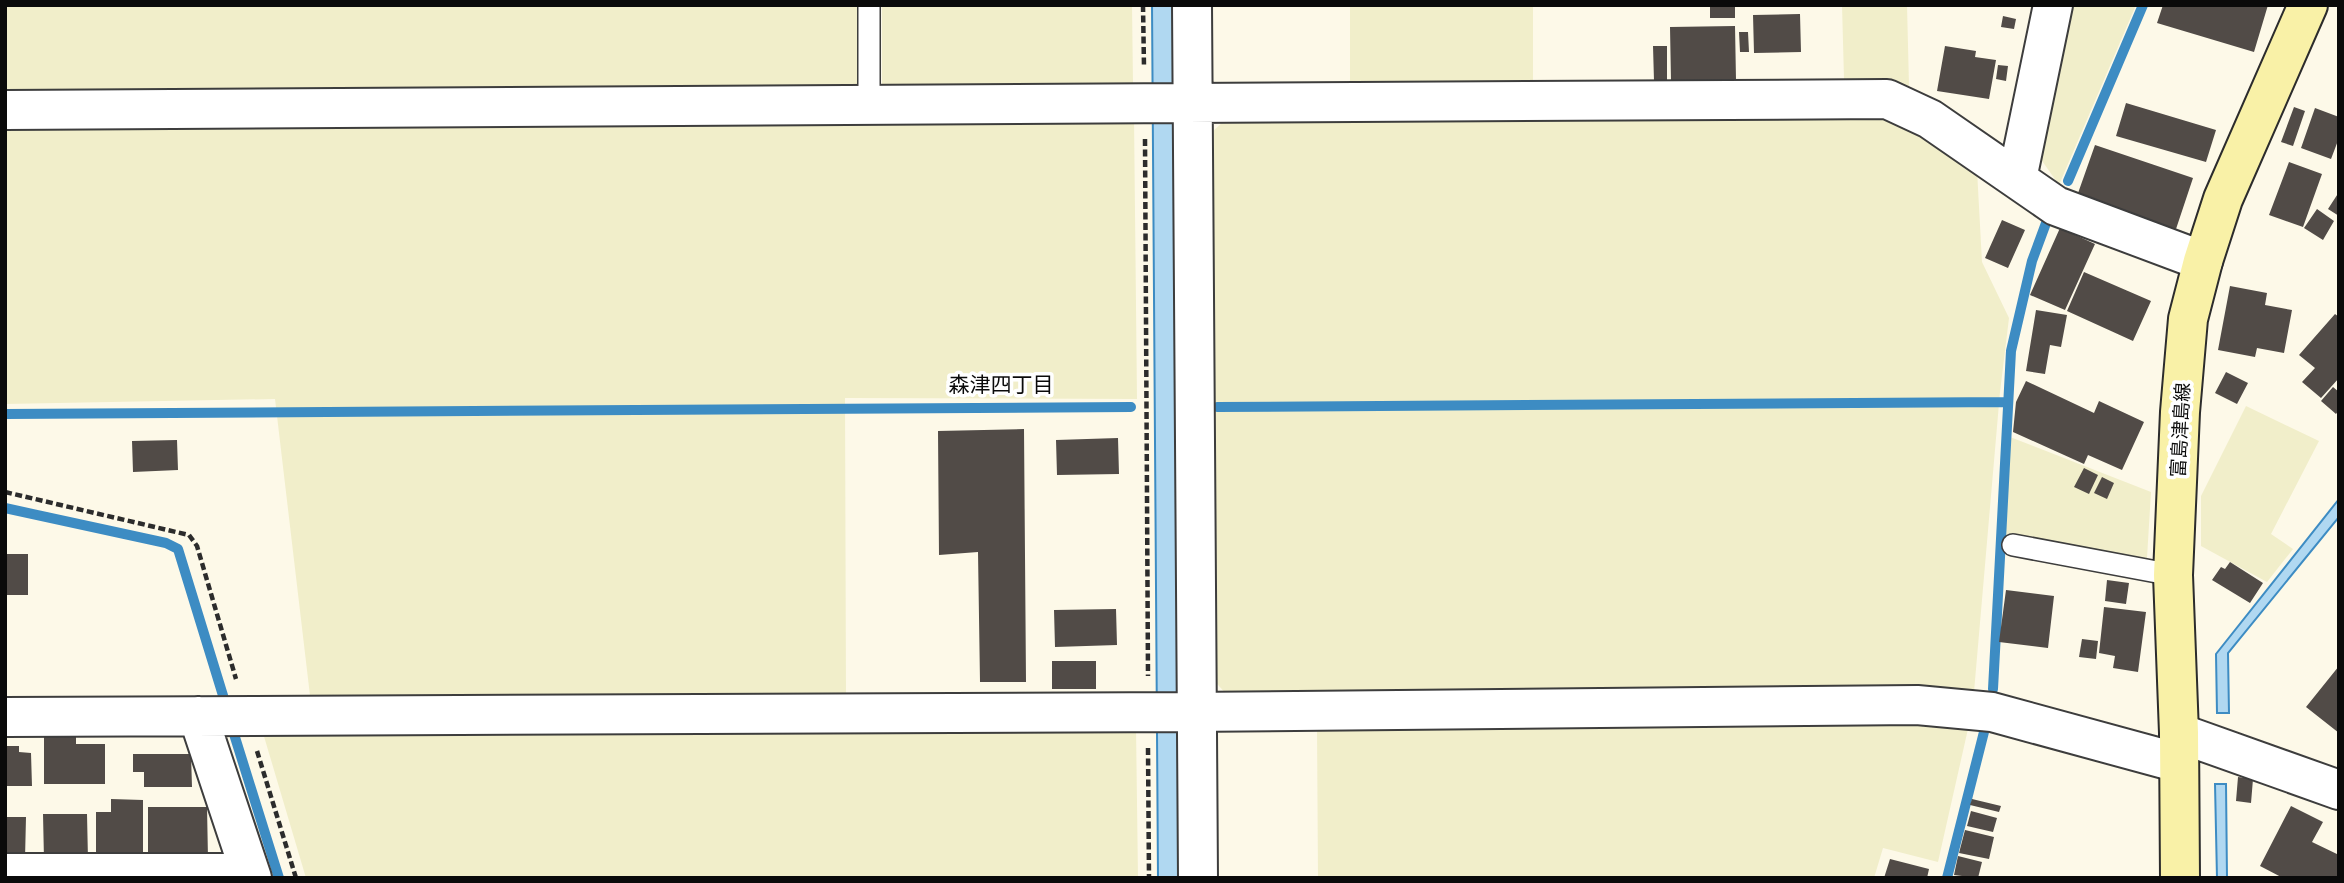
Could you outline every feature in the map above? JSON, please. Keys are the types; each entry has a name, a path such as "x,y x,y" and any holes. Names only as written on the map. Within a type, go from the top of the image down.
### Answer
{"main road":[{"name":"富島津島線","path":"2180,878 2173,575 2180,412 2188,319 2223,199 2308,5"}],"street":[{"path":"1192,5 1167,102 1172,712 1198,878"},
{"path":"2017,179 2053,5"},
{"path":"5,110 1887,99 1930,119 2056,206 2203,261"},
{"path":"5,717 1172,712 1917,705 1992,712 2179,748 2339,790"},
{"path":"5,873 251,875 198,716"}],"lane":[{"path":"869,5 869,104"},
{"path":"2013,545 2173,575"}],"path":[{"path":"1143,5 1167,102 1172,712 1149,878"},
{"path":"5,492 190,536 197,546 296,878"}],"shaded area":[{"path":"5,5 857,5 857,85 5,92"},
{"path":"882,5 1132,5 1133,84 882,87"},
{"path":"1350,5 1533,5 1533,85 1350,86"},
{"path":"1842,5 1907,5 1909,86 1891,81 1844,79"},
{"path":"2070,5 2136,5 2059,185 2040,158"},
{"path":"1876,114 1927,137 1977,170 1982,262 2009,318 1974,692 1227,695 1211,677 1210,134 1227,118"},
{"path":"1134,117 1137,399 845,398 846,696 311,704 275,399 5,404 5,123"},
{"path":"2246,406 2319,441 2271,534 2293,549 2267,582 2201,546 2201,496"},
{"path":"2010,437 2151,492 2147,558 2003,534"},
{"path":"1970,720 1938,862 1883,848 1874,878 1318,878 1317,728"},
{"path":"1136,727 1138,878 306,878 263,733"}],"water":[{"path":"1152,5 1176,5 1181,878 1158,878"},
{"path":"2339,499 2339,517 2228,653 2229,713 2217,713 2216,654"},
{"path":"2215,784 2226,784 2227,878 2217,878"}],"building":[{"path":"1710,5 1735,5 1735,18 1710,18"},
{"path":"2163,5 2268,5 2254,52 2157,23"},
{"path":"1800,14 1801,52 1754,53 1753,15"},
{"path":"2003,16 2016,19 2014,29 2001,27"},
{"path":"1735,26 1736,80 1671,81 1670,27"},
{"path":"1739,32 1748,32 1749,52 1740,52"},
{"path":"1653,46 1667,46 1667,81 1654,81"},
{"path":"1945,46 1976,51 1975,57 1996,60 1989,99 1937,91"},
{"path":"1998,65 2008,66 2006,81 1996,79"},
{"path":"2126,103 2216,130 2206,162 2116,136"},
{"path":"2294,107 2305,111 2293,146 2281,142"},
{"path":"2315,108 2339,117 2339,138 2331,159 2301,148"},
{"path":"2095,145 2193,178 2176,229 2077,196"},
{"path":"2289,162 2322,174 2303,227 2269,215"},
{"path":"2339,192 2339,216 2328,209"},
{"path":"2317,209 2334,221 2323,240 2304,228"},
{"path":"2002,220 2025,230 2008,268 1985,258"},
{"path":"2060,228 2095,244 2065,310 2030,295"},
{"path":"2084,272 2151,301 2133,341 2067,311"},
{"path":"2230,286 2267,293 2265,305 2292,310 2284,353 2257,348 2255,357 2218,350"},
{"path":"2036,310 2067,315 2061,347 2050,345 2045,374 2026,371"},
{"path":"2335,314 2339,317 2339,378 2321,398 2302,382 2315,368 2299,355"},
{"path":"2226,372 2248,383 2237,404 2215,393"},
{"path":"2026,381 2094,413 2099,401 2144,422 2122,470 2088,455 2084,464 2013,432 2016,402"},
{"path":"2333,387 2339,392 2339,410 2336,414 2321,401"},
{"path":"1024,429 1026,682 980,682 978,552 939,555 938,431"},
{"path":"1118,438 1119,474 1057,475 1056,440"},
{"path":"177,440 178,470 133,472 132,441"},
{"path":"2084,468 2098,475 2089,494 2074,487"},
{"path":"2102,477 2114,483 2107,499 2094,493"},
{"path":"5,554 28,554 28,595 5,595"},
{"path":"2230,562 2263,583 2250,603 2212,580 2221,567 2225,569"},
{"path":"2107,580 2129,583 2126,604 2105,601"},
{"path":"2006,590 2054,596 2048,648 1999,642"},
{"path":"2104,607 2146,612 2138,672 2113,668 2115,656 2099,653"},
{"path":"1116,609 1117,645 1055,647 1054,610"},
{"path":"2082,639 2098,641 2096,659 2079,657"},
{"path":"1052,661 1096,661 1096,689 1052,689"},
{"path":"2339,666 2339,733 2306,707"},
{"path":"76,734 76,744 105,744 105,784 44,784 44,735"},
{"path":"5,746 19,746 19,752 31,753 32,786 5,786"},
{"path":"133,754 191,754 192,787 144,787 144,772 133,772"},
{"path":"2238,777 2253,779 2251,803 2236,801"},
{"path":"111,799 143,800 143,858 96,858 96,812 111,812"},
{"path":"1972,799 2001,806 1999,812 1970,805"},
{"path":"2291,806 2323,822 2312,842 2339,855 2339,878 2283,878 2260,866"},
{"path":"148,807 207,807 208,859 148,859"},
{"path":"1971,811 1997,818 1993,832 1967,826"},
{"path":"43,814 87,814 88,860 44,860"},
{"path":"5,817 26,817 25,859 5,859"},
{"path":"1965,830 1994,837 1989,859 1959,853"},
{"path":"1958,856 1982,862 1978,878 1954,875"},
{"path":"1890,859 1929,869 1927,878 1884,878"}],"waterway":[{"path":"2068,181 2143,5"},
{"path":"1993,689 2011,351 2032,261 2049,215"},
{"path":"1217,407 2007,402"},
{"path":"5,414 1131,407"},
{"path":"5,508 166,543 178,549 225,702"},
{"path":"1947,878 1985,728"},
{"path":"234,734 279,878"}],"district":[{"name":"森津四丁目","path":"1001,385"}]}
